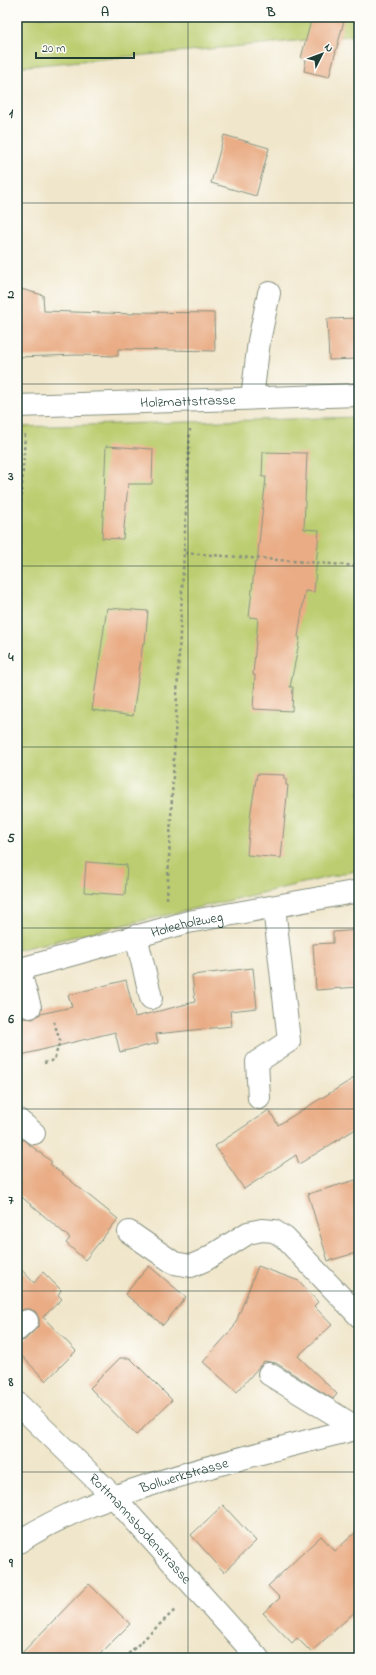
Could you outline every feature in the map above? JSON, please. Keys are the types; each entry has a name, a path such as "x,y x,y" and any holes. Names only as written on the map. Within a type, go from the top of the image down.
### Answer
{"street":[{"path":"252,398 259,341 269,293"},
{"name":"Holzmattstrasse","path":"22,406 359,395"},
{"name":"Holeeholzweg","path":"18,970 188,922 359,891"},
{"path":"259,1098 257,1062 289,1041 274,907"},
{"path":"136,936 151,998"},
{"path":"18,970 30,1007"},
{"path":"17,1119 34,1132"},
{"path":"128,1232 174,1263 191,1266 205,1260 248,1232 262,1230 274,1231 285,1238 359,1316"},
{"path":"269,1374 358,1428"},
{"name":"Rottmannsbodenstrasse","path":"17,1403 113,1496 254,1657"},
{"name":"Bollwerkstrasse","path":"17,1543 69,1513 113,1496 254,1454 358,1428"}],"path":[{"path":"166,928 193,400"},
{"path":"17,575 22,406"},
{"path":"185,553 359,566"},
{"path":"124,1658 196,1590"}],"green space":[{"path":"17,17 359,17 359,35 17,67"},
{"path":"359,417 359,870 17,950 17,427"}],"building":[{"path":"312,17 345,17 329,77 304,71 306,60 301,58"},
{"path":"224,135 269,148 256,196 211,183"},
{"path":"17,288 43,295 44,311 134,314 134,312 214,313 215,351 118,349 118,356 77,355 17,357"},
{"path":"359,318 359,359 329,360 327,319"},
{"path":"106,446 153,449 152,484 128,484 123,539 102,538"},
{"path":"263,452 307,453 304,529 319,530 314,592 305,591 298,637 300,638 290,687 293,687 292,711 253,709 255,675 253,675 258,618 249,617 255,562 257,562 266,477 262,477"},
{"path":"107,608 148,611 145,643 143,643 133,716 92,710"},
{"path":"257,774 284,775 286,785 288,785 281,858 247,855 251,810"},
{"path":"86,862 127,865 125,895 84,892"},
{"path":"359,930 359,987 316,990 313,944 333,943 333,932"},
{"path":"253,968 257,1008 230,1011 232,1026 156,1034 158,1043 120,1052 115,1032 17,1056 17,1019 33,1019 40,1014 72,1007 68,995 126,980 135,1017 195,1002 192,975"},
{"path":"359,1075 359,1127 299,1164 296,1155 244,1189 215,1146 269,1110 278,1125"},
{"path":"17,1135 52,1162 50,1164 118,1219 85,1260 66,1243 70,1238 17,1193"},
{"path":"359,1179 359,1252 328,1261 308,1194"},
{"path":"17,1265 34,1283 43,1272 61,1290 58,1295 62,1299 43,1317 76,1351 46,1381 17,1351 17,1342 25,1340 35,1330 39,1325 39,1319 36,1312 30,1309 24,1309 17,1313"},
{"path":"149,1266 186,1297 163,1325 125,1294"},
{"path":"258,1266 299,1281 318,1302 314,1306 332,1325 298,1356 337,1394 333,1399 276,1363 264,1361 237,1392 203,1362 234,1327"},
{"path":"120,1358 130,1358 172,1400 136,1435 90,1388"},
{"path":"223,1505 256,1541 224,1572 191,1535"},
{"path":"359,1529 359,1608 311,1652 297,1638 292,1643 263,1613 280,1598 268,1586 321,1536 335,1551"},
{"path":"89,1584 130,1624 96,1658 17,1658"}]}
